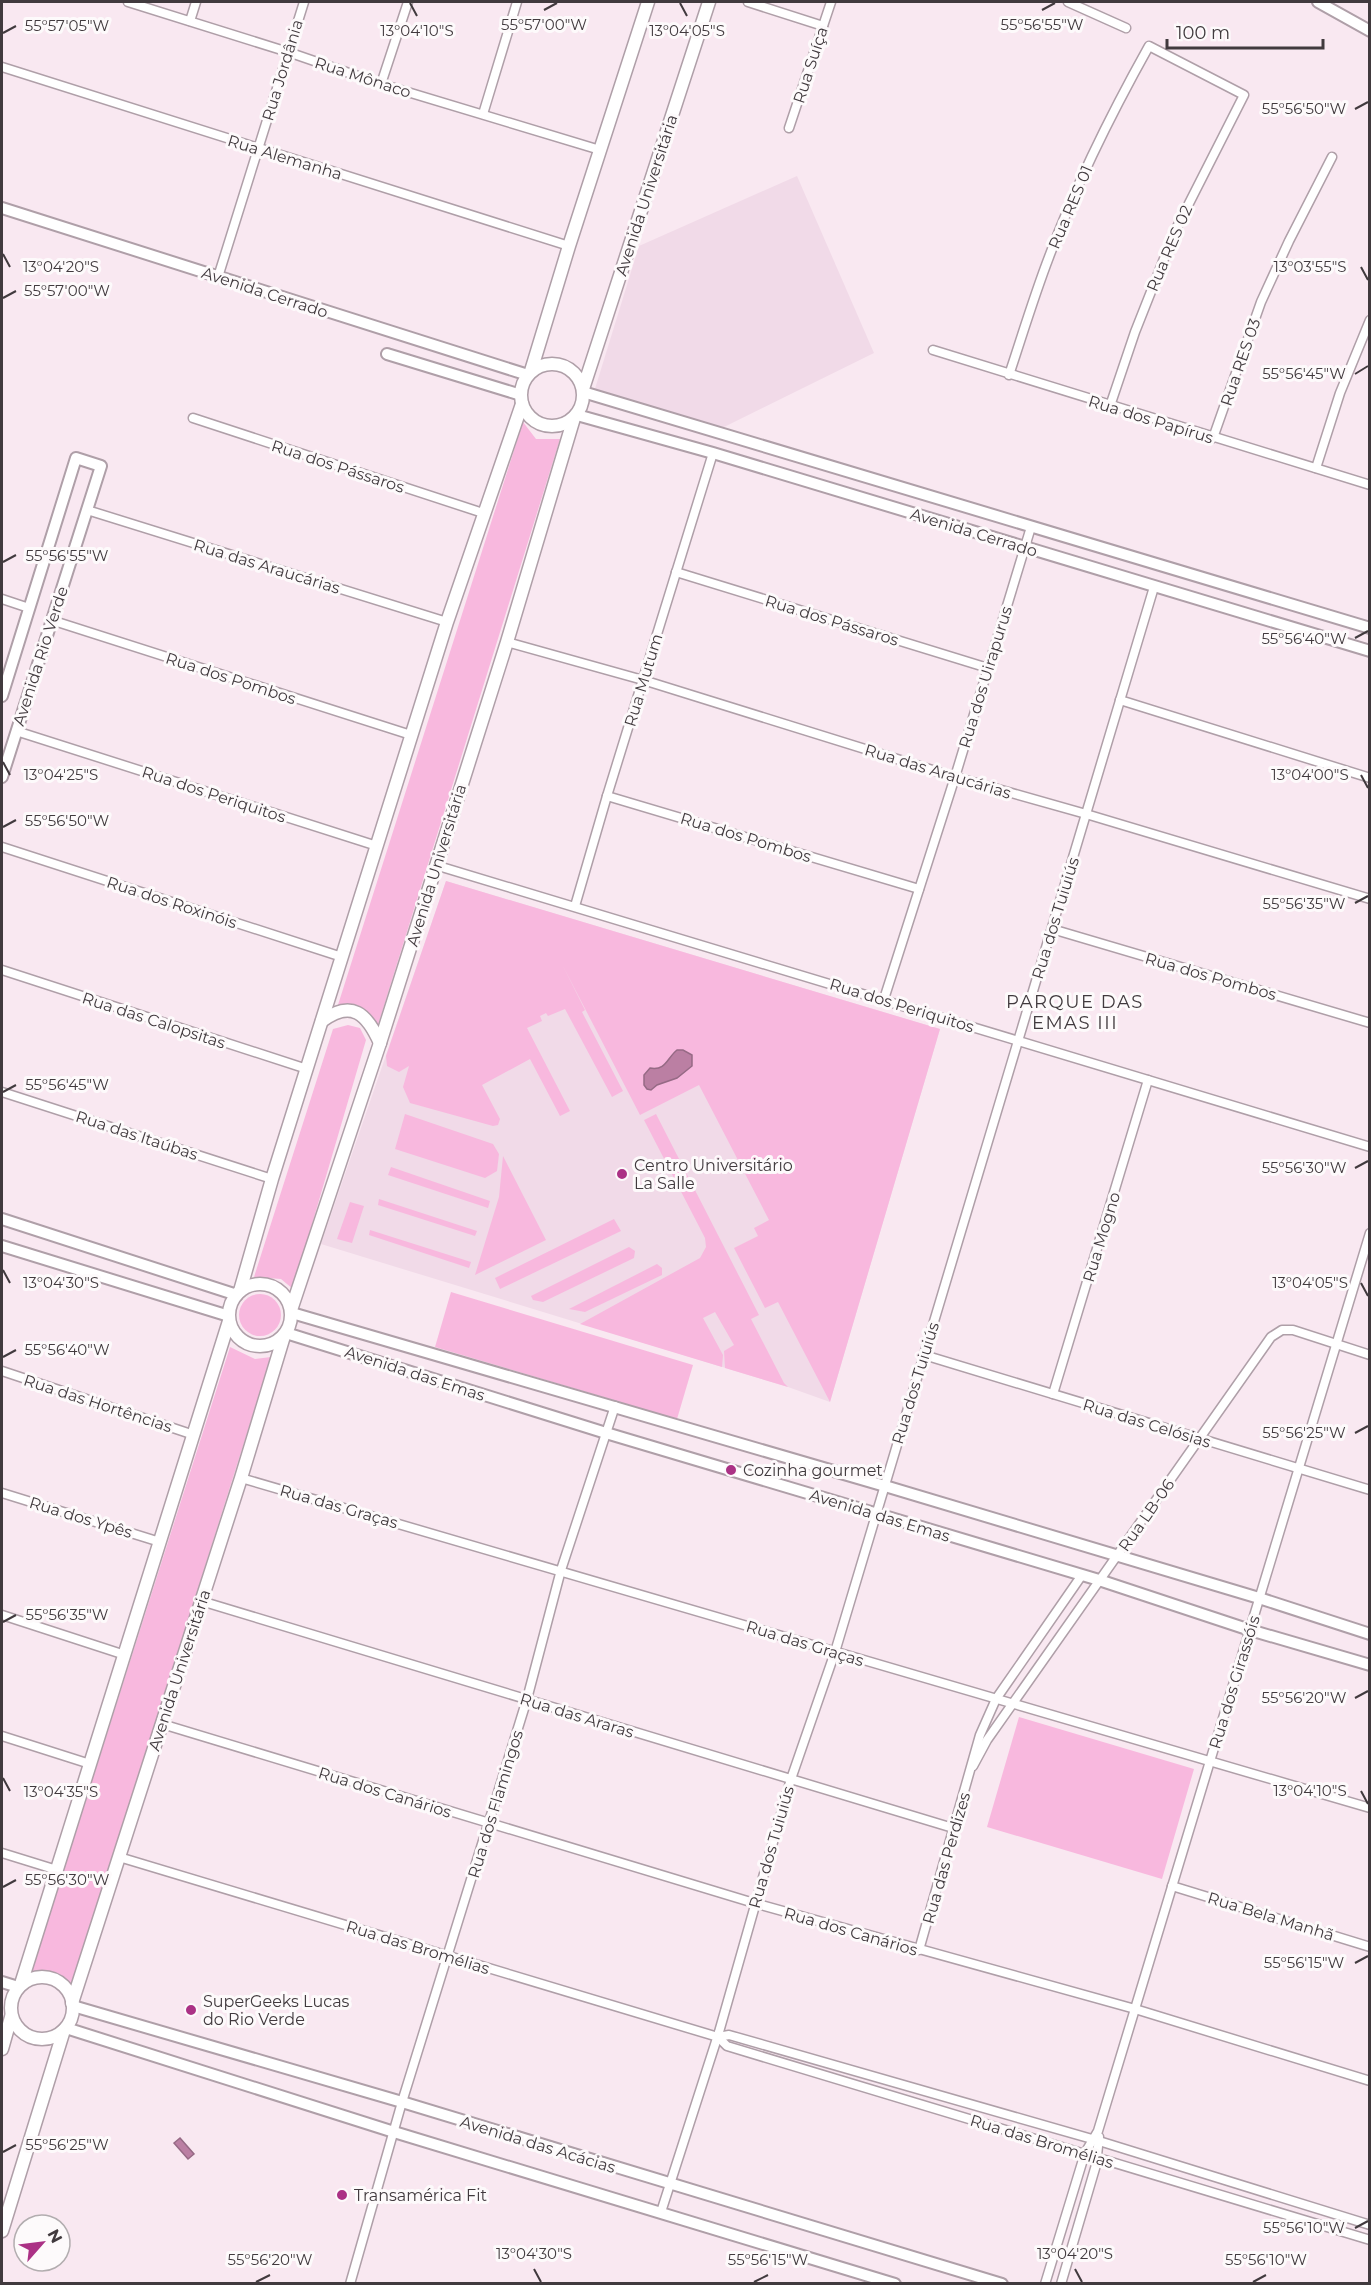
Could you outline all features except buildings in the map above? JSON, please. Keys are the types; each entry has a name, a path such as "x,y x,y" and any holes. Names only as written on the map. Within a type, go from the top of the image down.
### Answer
{"main road":[{"path":"530,373 648,2"},
{"name":"Avenida Universitária","path":"583,391 708,2"},
{"path":"2,2049 11,2000 19,1986 57,1870 194,1435 230,1308 238,1293 411,735 521,400 524,380 541,365 552,363 562,365 578,377 583,391 582,405 576,416 561,426 541,425 532,419 521,400"},
{"name":"Avenida Universitária","path":"291,1311 380,1043 576,416"},
{"path":"322,1021 342,1011 354,1012 369,1021 380,1043"},
{"path":"229,1318 233,1331 250,1345 269,1346 285,1335 290,1326 291,1311 286,1297 271,1285 260,1283 249,1286 238,1293"},
{"name":"Avenida Universitária","path":"73,2004 285,1335"},
{"path":"2,2231 65,2029 71,2017 73,2004 66,1989 54,1980 40,1977 27,1980 19,1986"},
{"path":"8,2014 23,2034 32,2038 48,2039 65,2029"}],"street":[{"name":"Rua Mônaco","path":"128,2 381,84 600,150"},
{"path":"190,21 196,2"},
{"name":"Rua Jordânia","path":"218,277 303,2"},
{"path":"381,84 408,2"},
{"path":"483,114 517,2"},
{"path":"748,2 823,26"},
{"name":"Rua Suíça","path":"789,128 831,2"},
{"path":"1068,2 1126,28"},
{"path":"1318,2 1369,31"},
{"name":"Rua RES 02","path":"1110,406 1135,332 1175,231 1244,95 1149,46"},
{"name":"Rua RES 01","path":"1009,375 1049,257 1077,189 1111,115 1149,46"},
{"name":"Rua Alemanha","path":"2,67 569,246"},
{"name":"Rua RES 03","path":"1213,438 1261,302 1332,157"},
{"name":"Avenida Cerrado","path":"2,208 530,373"},
{"path":"1316,468 1340,393 1370,320"},
{"name":"Rua dos Papírus","path":"933,350 1370,485"},
{"path":"387,354 521,400"},
{"name":"Avenida Cerrado","path":"583,391 1370,628"},
{"name":"Avenida Cerrado","path":"576,416 713,453 1370,651"},
{"name":"Rua dos Pássaros","path":"193,418 483,513"},
{"name":"Rua Mutum","path":"575,906 713,453"},
{"name":"Avenida Rio Verde","path":"2,696 76,458 101,466 2,777"},
{"name":"Rua das Araucárias","path":"87,510 447,622"},
{"name":"Rua dos Uirapurus","path":"884,999 955,777 1030,527"},
{"name":"Rua dos Pássaros","path":"676,572 988,668"},
{"name":"Rua dos Tuiuiús","path":"661,2212 718,2037 754,1903 791,1779 835,1652 1154,587"},
{"path":"2,599 29,608"},
{"name":"Rua dos Pombos","path":"51,620 411,735"},
{"name":"Rua das Araucárias","path":"507,642 1370,899"},
{"path":"1120,700 1370,778"},
{"name":"Rua dos Periquitos","path":"16,731 377,846"},
{"name":"Rua dos Pombos","path":"607,796 919,889"},
{"name":"Rua dos Roxinóis","path":"2,847 342,957"},
{"name":"Rua dos Periquitos","path":"435,865 1370,1147"},
{"name":"Rua dos Pombos","path":"1052,929 1370,1023"},
{"name":"Rua das Calopsitas","path":"2,970 307,1069"},
{"name":"Rua Mogno","path":"1053,1394 1148,1080"},
{"name":"Rua das Itaúbas","path":"2,1092 272,1179"},
{"path":"2,1219 238,1293"},
{"name":"Rua dos Girassóis","path":"1061,2283 1098,2157 1097,2137 1370,1233"},
{"path":"2,1246 229,1318"},
{"name":"Avenida das Emas","path":"291,1311 885,1486 1259,1598 1370,1634"},
{"name":"Rua LB-06","path":"1014,1705 1099,1580 1271,1337 1282,1330 1293,1330 1335,1345"},
{"name":"Avenida das Emas","path":"285,1335 1083,1575 1250,1630 1370,1665"},
{"path":"1335,1345 1370,1355"},
{"name":"Rua das Celósias","path":"924,1355 1370,1490"},
{"name":"Rua das Hortências","path":"2,1371 194,1435"},
{"name":"Rua dos Flamingos","path":"350,2283 402,2102 527,1700 561,1570 615,1406"},
{"name":"Rua das Graças","path":"241,1478 1370,1808"},
{"name":"Rua dos Ypês","path":"2,1492 160,1542"},
{"path":"996,1699 1083,1575"},
{"name":"Rua das Araras","path":"201,1601 953,1828"},
{"path":"2,1615 125,1655"},
{"name":"Rua das Perdizes","path":"919,1950 980,1735 996,1699"},
{"name":"Rua das Perdizes","path":"973,1766 987,1740 1014,1705"},
{"name":"Rua dos Canários","path":"162,1724 754,1903 1135,2009 1370,2081"},
{"path":"2,1736 90,1764"},
{"path":"2,1853 57,1870"},
{"name":"Rua das Bromélias","path":"119,1857 718,2037 729,2036 1097,2137 1370,2225"},
{"name":"Rua Bela Manhã","path":"1172,1886 1370,1947"},
{"path":"2,1982 19,1986"},
{"name":"Avenida das Acácias","path":"73,2004 1002,2283"},
{"name":"Avenida das Acácias","path":"65,2029 394,2132 896,2283"},
{"name":"Rua das Bromélias","path":"718,2037 727,2046 1370,2240"},
{"name":"Rua dos Girassóis","path":"1045,2283 1085,2153 1097,2137"}],"shaded area":[{"path":"797,176 874,353 718,430 594,392 639,246"},
{"path":"523,422 536,439 560,439 378,1025 365,1012 350,1008 337,1008"},
{"name":"Centro Universitário La Salle","path":"446,881 940,1029 830,1402 788,1387 321,1244"},
{"path":"446,881 940,1029 830,1402 778,1302 765,1308 734,1248 758,1236 754,1228 769,1220 699,1085 640,1115 563,966 585,1010 582,1012 623,1091 612,1097 565,1009 548,1016 546,1013 540,1016 542,1021 527,1028 570,1111 560,1116 530,1059 482,1085 500,1119 498,1125 493,1126 410,1103 403,1087 409,1066 399,1072 387,1066 386,1056"},
{"path":"348,1025 360,1028 366,1040 293,1289 281,1279 254,1277 333,1029"},
{"path":"677,1050 683,1050 692,1055 692,1066 677,1078 657,1085 651,1090 647,1089 644,1085 644,1075 650,1068 663,1066"},
{"path":"405,1114 493,1144 499,1154 497,1171 485,1178 395,1149"},
{"path":"656,1114 759,1315 751,1319 788,1387 725,1368 724,1351 734,1345 715,1312 703,1318 723,1355 722,1367 580,1324 700,1258 706,1247 705,1238 644,1120"},
{"path":"503,1156 546,1240 475,1275 499,1197"},
{"path":"391,1167 490,1201 488,1208 388,1175"},
{"path":"379,1199 477,1231 475,1236 378,1205"},
{"path":"350,1202 364,1206 352,1243 337,1239"},
{"path":"614,1219 621,1231 500,1289 495,1278"},
{"path":"370,1230 471,1262 469,1268 369,1235"},
{"path":"629,1247 635,1251 634,1258 543,1302 533,1300 531,1296"},
{"path":"657,1264 662,1268 662,1275 585,1312 569,1309"},
{"path":"451,1292 693,1365 677,1419 435,1347"},
{"path":"260,1294 268,1295 275,1300 280,1307 280,1323 275,1330 268,1335 260,1336 252,1335 245,1330 240,1323 239,1315 240,1307 245,1300 252,1295"},
{"path":"230,1347 255,1359 271,1357 73,1985 48,1973 31,1973"},
{"path":"1019,1717 1194,1769 1162,1879 987,1827"},
{"path":"180,2138 194,2154 188,2159 174,2143"}],"place":[{"name":"Centro Universitário La Salle","path":"622,1174"},
{"name":"Cozinha gourmet","path":"731,1470"},
{"name":"SuperGeeks Lucas do Rio Verde","path":"191,2010"},
{"name":"Transamérica Fit","path":"342,2195"}],"district":[{"name":"PARQUE DAS EMAS III","path":"1075,1012"}]}
